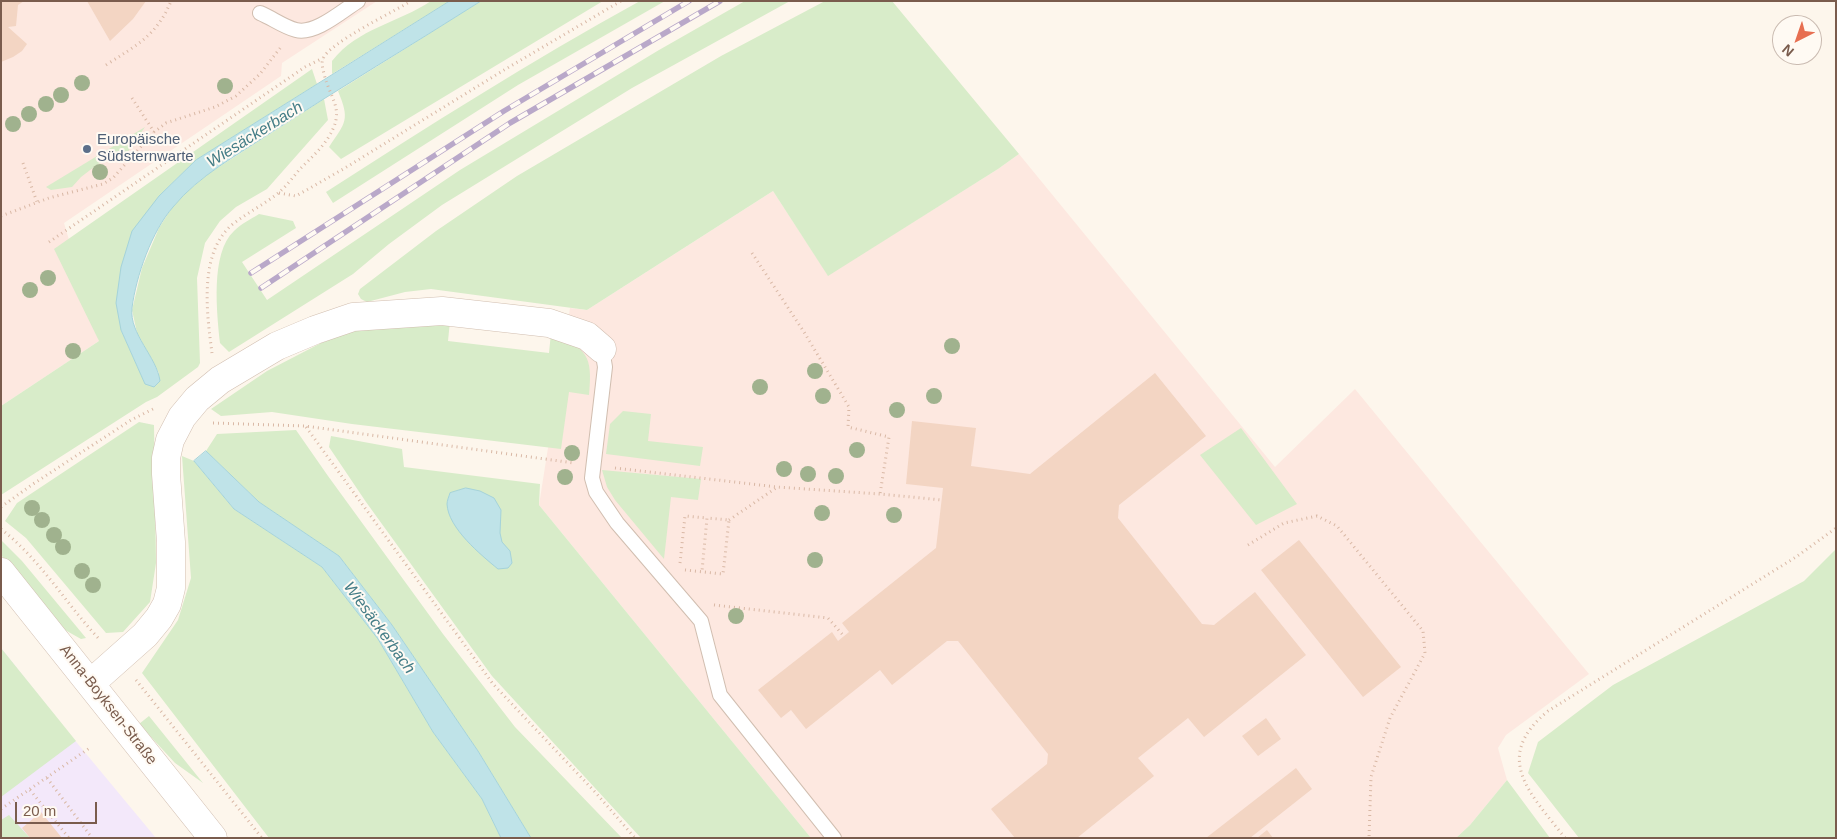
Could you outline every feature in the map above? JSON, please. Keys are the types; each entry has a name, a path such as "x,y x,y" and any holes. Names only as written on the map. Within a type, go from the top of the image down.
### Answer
{"street":[{"path":"91,683 145,635 159,618 167,604 171,588 171,542 166,458 170,440 182,417 197,399 220,380 277,346 353,317 442,311 550,323 587,336 602,349"},
{"name":"Anna-Boyksen-Straße","path":"1,572 213,838"}],"lane":[{"path":"260,13 292,28 305,31 316,27 358,1"},
{"path":"602,349 605,367 592,478 596,492 617,523 701,622 720,695 834,838"}],"path":[{"path":"106,65 146,40 165,16 171,1"},
{"path":"49,242 305,67 323,58 330,49 342,40 411,1"},
{"path":"278,193 296,196 621,1"},
{"path":"1,216 37,202 102,184 113,178 154,132 166,123 215,108 236,96 260,74 280,48 292,28"},
{"path":"220,380 213,361 206,312 209,268 216,246 231,225 278,193 327,140 335,126 337,109 325,78 323,58"},
{"path":"132,98 154,132"},
{"path":"23,163 37,202"},
{"path":"752,253 804,332 849,407 848,427 888,437 880,494"},
{"path":"1,507 131,420 158,406"},
{"path":"151,410 215,423 305,426 594,465 777,487 942,500"},
{"path":"305,426 493,684 596,793 635,838"},
{"path":"729,520 723,574 679,569 685,516 729,520 777,487"},
{"path":"1248,545 1284,523 1317,516 1324,519 1337,526 1423,631 1425,653 1390,718 1371,777 1369,838"},
{"path":"702,572 707,518"},
{"path":"1566,838 1531,793 1521,774 1520,751 1525,737 1533,724 1548,710 1796,557 1836,528"},
{"path":"1,529 23,547 94,635 157,705 262,838"},
{"path":"684,601 828,618 844,636"},
{"path":"1,809 91,747"},
{"path":"47,778 92,838"},
{"path":"30,790 69,838"}],"shaded area":[{"name":"Europäische Südsternwarte","path":"1,1 377,1 282,63 281,76 64,223 99,341 1,406"},
{"path":"1019,154 1275,467 1355,389 1589,674 1506,735 1498,748 1507,780 1470,825 1456,838 811,838 539,505 570,308 587,310 773,191 828,275"},
{"path":"1,648 68,732 156,838 1,838"}],"green space":[{"path":"431,1 450,1 332,74 332,61 354,41 366,33"},
{"path":"481,1 603,1 341,159 329,147 342,126 345,115 338,91"},
{"path":"640,1 665,1 518,85 333,203 326,192 520,70"},
{"path":"745,1 790,1 632,88 442,205 389,244 353,274 229,352 220,343 217,301 218,268 226,241 243,224 259,214 293,221 296,228 242,262 267,300 460,170 659,50"},
{"path":"825,1 892,1 1019,154 828,276 773,191 587,310 431,289 405,292 367,302 361,299 358,294 360,289 436,231 517,176 721,56"},
{"path":"312,69 317,84 196,160 159,196 121,330 145,383 159,373 137,333 132,310 142,268 159,228 171,209 184,194 208,174 324,99 328,120 267,189 236,207 220,221 205,243 197,278 200,363 198,367 157,397 146,402 1,495 1,406 99,341 54,249"},
{"path":"145,127 127,153 98,164 81,177 72,187 51,190 46,187"},
{"path":"450,321 448,341 549,353 551,333 580,349 585,355 590,371 589,395 569,392 561,449 352,424 272,412 221,416 211,409 267,371 321,343 360,328"},
{"path":"623,411 651,414 648,441 703,447 700,466 606,454 610,424"},
{"path":"139,422 154,425 156,563 150,602 123,632 106,633 26,538 5,521 17,503"},
{"path":"1241,428 1297,504 1256,525 1200,455"},
{"path":"296,430 443,634 515,727 622,838 531,838 478,751 392,625 339,556 259,502 206,451 217,434"},
{"path":"331,436 402,449 404,467 540,484 539,505 811,838 641,838 492,676 366,502 329,447"},
{"path":"182,456 194,461 234,509 322,567 378,639 433,732 482,799 501,838 269,838 142,673 178,620 191,578"},
{"path":"602,470 701,479 698,500 671,497 664,559 615,500 607,487"},
{"path":"1,540 22,561 86,638 81,639 65,630 1,555"},
{"path":"1836,549 1836,838 1579,838 1528,773 1538,742 1613,685 1804,581"},
{"path":"1,648 76,741 1,797"},
{"path":"149,716 203,783 175,763 139,724"},
{"path":"1507,780 1550,838 1456,838 1470,825"},
{"path":"9,815 30,838 1,838 1,820"}],"water":[{"name":"Wiesäckerbach","path":"450,1 481,1 220,166 183,196 165,217 158,228 141,268 132,308 132,318 135,327 154,363 160,381 154,387 145,384 121,330 116,303 121,267 132,231 159,196 196,160"},
{"name":"Wiesäckerbach","path":"206,451 259,502 339,556 392,625 478,751 531,838 501,838 482,799 433,732 378,639 322,567 234,509 194,461"},
{"path":"466,488 480,491 494,498 501,510 500,533 502,542 510,551 512,563 508,568 498,569 466,540 453,522 447,504 450,493"}],"building":[{"path":"1,1 24,1 18,5 16,26 8,27 27,44 22,51 1,62"},
{"path":"87,1 146,1 133,19 110,41"},
{"path":"1155,373 1206,436 1119,505 1118,518 1202,624 1214,625 1255,592 1306,655 1204,737 1188,718 1138,758 1154,776 1077,838 1015,838 991,809 1047,764 1048,754 958,641 947,641 892,685 880,670 806,729 791,710 781,718 758,690 832,632 838,641 849,632 842,623 936,548 943,488 906,484 912,421 976,428 971,466 1030,474"},
{"path":"1299,540 1401,667 1363,697 1261,570"},
{"path":"1266,718 1281,739 1258,756 1242,736"},
{"path":"1296,768 1312,789 1250,838 1206,838"},
{"path":"41,812 62,838 30,838 22,828"},
{"path":"1267,830 1273,838 1257,838"}],"railway":[{"path":"251,273 504,111 689,1"},
{"path":"261,288 510,123 720,1"}],"place":[{"name":"Europäische Südsternwarte","path":"87,149"}]}
